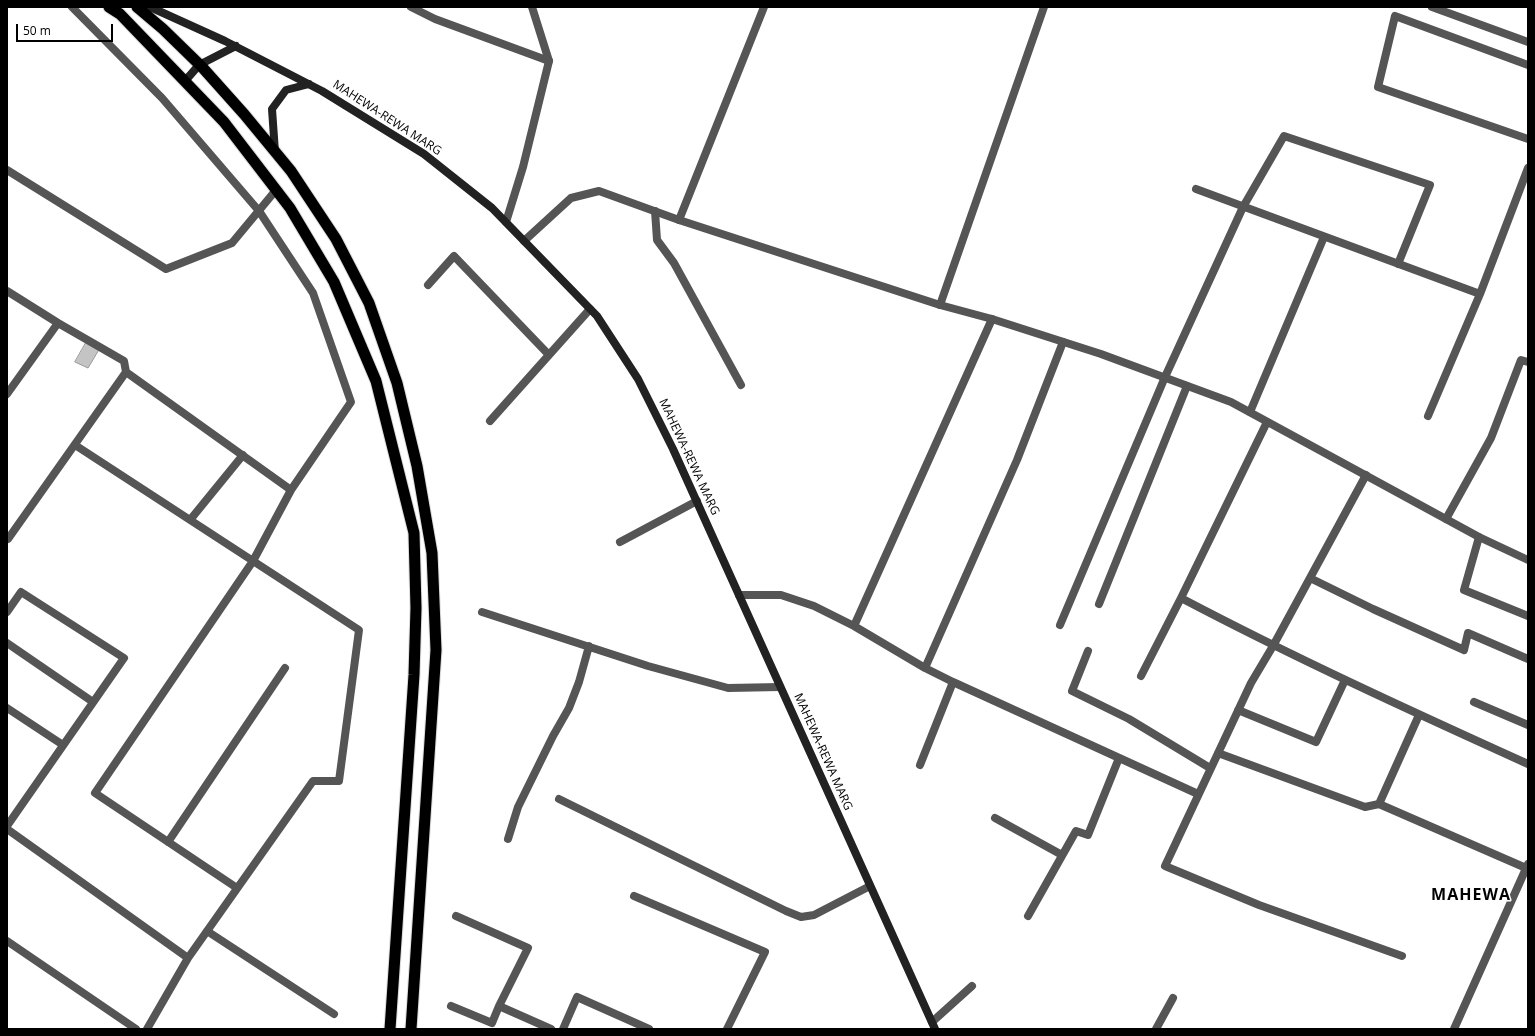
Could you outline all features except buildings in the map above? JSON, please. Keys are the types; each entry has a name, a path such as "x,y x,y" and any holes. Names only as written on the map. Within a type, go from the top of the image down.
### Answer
{"highway":[{"path":"109,7 120,14 224,122 290,208 334,282 376,381 414,533 416,608 414,675 390,1029"},
{"path":"137,7 163,29 199,65 244,114 291,171 336,239 369,303 397,383 417,466 432,553 436,650 411,1029"}],"main road":[{"name":"MAHEWA-REWA MARG","path":"150,7 236,46 309,84 424,154 492,208 597,316 638,379 673,449 933,1025"},
{"path":"185,81 199,65 236,46"},
{"path":"275,152 272,109 286,90 309,84"}],"street":[{"path":"72,7 162,98 259,211 313,292 351,402 291,490 253,561 95,793 238,888"},
{"path":"411,7 435,19 549,61"},
{"path":"506,222 523,167 549,61 532,7"},
{"path":"679,220 764,7"},
{"path":"940,305 1044,7"},
{"path":"1432,7 1528,42"},
{"path":"1528,65 1395,16 1378,87 1528,139"},
{"path":"1060,625 1165,377 1243,207 1284,136 1430,185 1398,264"},
{"path":"1428,416 1480,294 1528,168"},
{"path":"7,170 166,268 232,243 276,190"},
{"path":"1196,189 1480,294"},
{"path":"524,241 571,198 599,191 679,220 940,305 992,319 1063,342 1165,377 1231,402 1479,537 1527,558"},
{"path":"655,211 657,240 674,263 741,385"},
{"path":"1250,412 1324,236"},
{"path":"428,285 454,256 549,355"},
{"path":"7,291 58,323 124,361 126,372 291,490"},
{"path":"490,421 590,309"},
{"path":"854,626 992,319"},
{"path":"7,394 58,323"},
{"path":"925,668 1017,460 1063,342"},
{"path":"1446,519 1491,438 1521,360 1528,362"},
{"path":"7,538 8,539 126,372"},
{"path":"1099,604 1187,386"},
{"path":"1142,676 1267,422"},
{"path":"75,445 359,630 339,781 313,781 188,958 147,1029"},
{"path":"190,520 243,456"},
{"path":"1366,475 1273,646 1251,683 1165,866 1259,905 1402,956"},
{"path":"620,542 696,501"},
{"path":"1479,537 1464,590 1528,616"},
{"path":"1310,578 1379,612 1464,650 1468,633 1528,659"},
{"path":"7,612 22,592 124,658 7,826"},
{"path":"739,595 781,595 814,606 854,626 925,668 953,682 1198,794"},
{"path":"1181,598 1273,646 1419,715 1528,764"},
{"path":"482,612 648,666 728,688 780,687"},
{"path":"7,643 93,702"},
{"path":"508,839 518,807 552,736 568,708 576,689 588,646"},
{"path":"1088,651 1072,692 1129,719 1210,768"},
{"path":"168,842 285,668"},
{"path":"1238,710 1316,742 1345,680"},
{"path":"920,765 953,682"},
{"path":"1474,702 1528,725"},
{"path":"7,708 63,745"},
{"path":"1379,804 1419,715"},
{"path":"1218,753 1365,807 1379,804 1527,866 1454,1029"},
{"path":"1028,916 1076,831 1088,835 1119,758"},
{"path":"559,799 801,916 814,915 870,886"},
{"path":"995,818 1062,855"},
{"path":"7,829 188,958"},
{"path":"634,896 765,952 727,1029"},
{"path":"451,1006 492,1023 528,948 456,916"},
{"path":"207,931 334,1014"},
{"path":"7,941 136,1029"},
{"path":"933,1025 972,986"},
{"path":"563,1029 577,997 649,1029"},
{"path":"1156,1029 1173,998"},
{"path":"499,1006 548,1028"}],"district":[{"name":"MAHEWA","path":"1471,895"}]}
